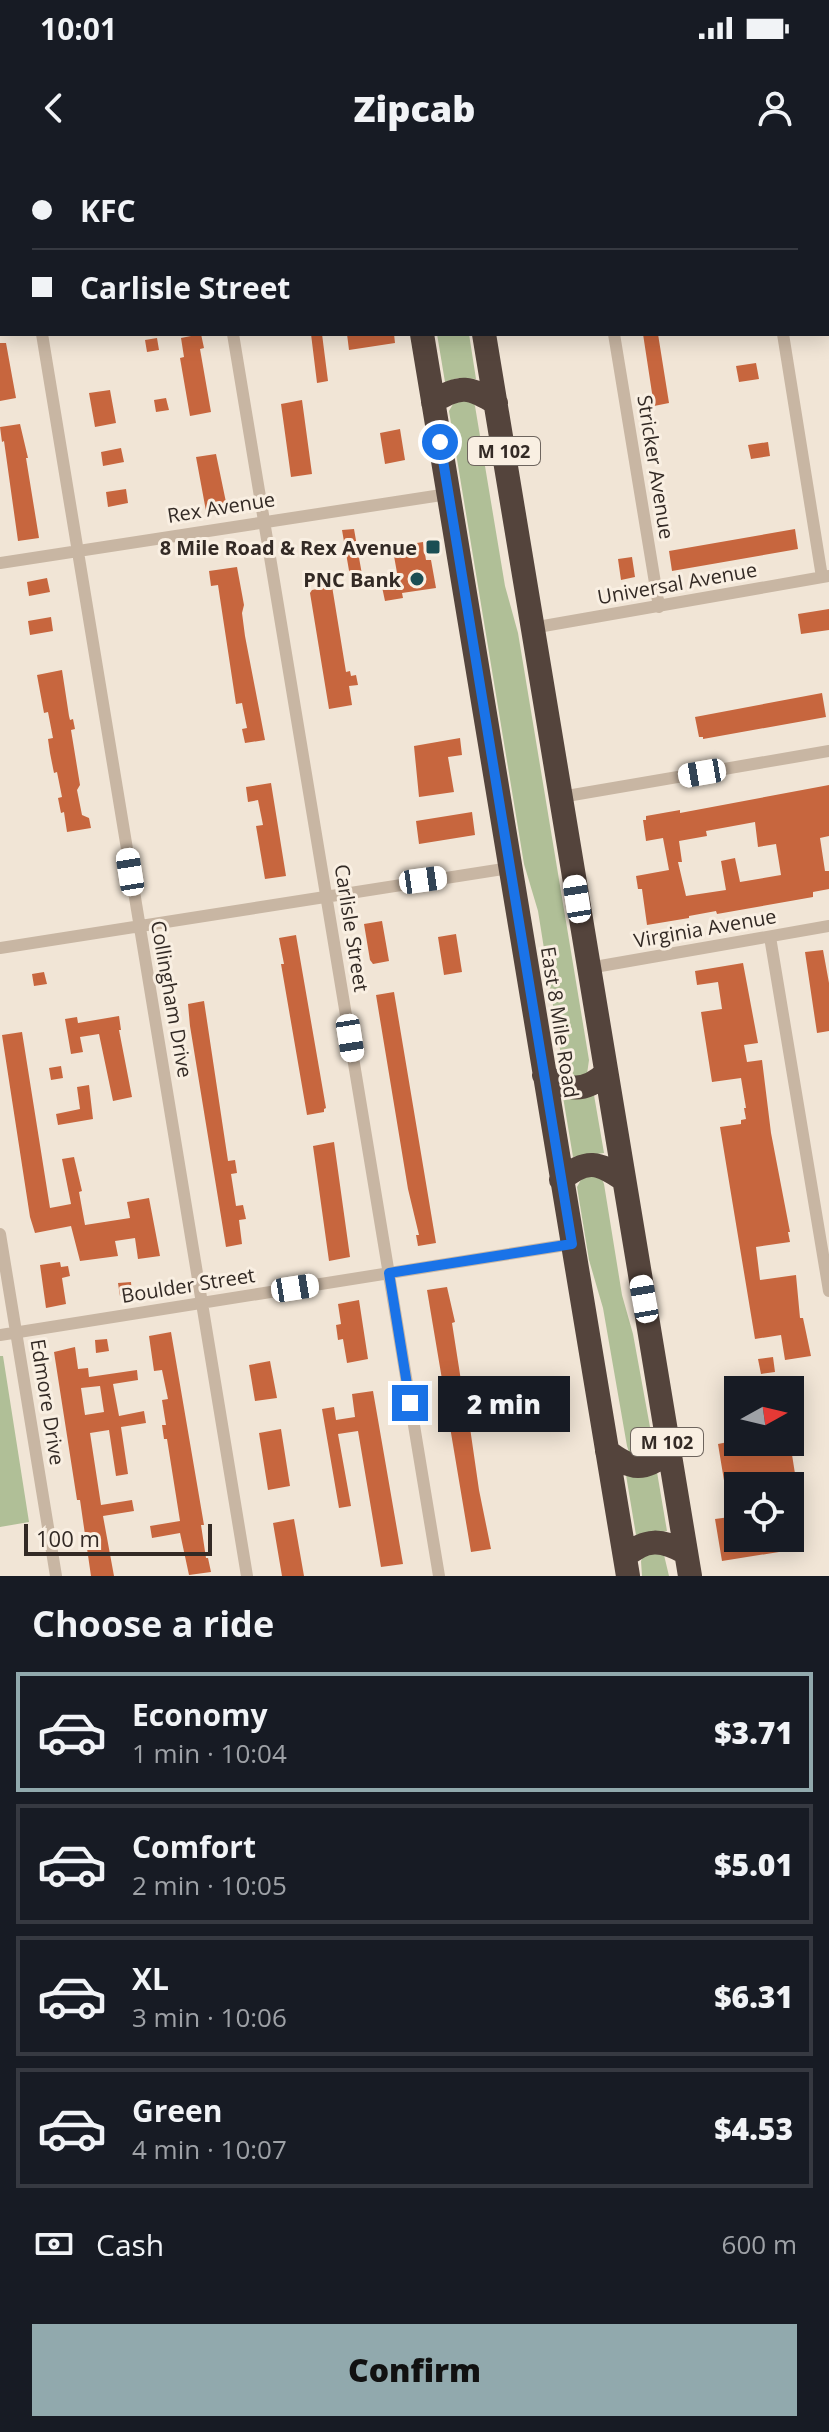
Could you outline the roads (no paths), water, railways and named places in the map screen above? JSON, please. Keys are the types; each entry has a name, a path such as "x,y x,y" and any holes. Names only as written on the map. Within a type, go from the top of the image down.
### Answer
{"highway":[{"name":"East 8 Mile Road","path":"422,336 626,1567"},
{"name":"East 8 Mile Road","path":"484,336 688,1565"},
{"path":"433,402 449,392 462,389 476,391 496,403"},
{"path":"544,1075 557,1084 573,1089 590,1085 606,1073"},
{"path":"561,1180 576,1169 591,1164 607,1168 624,1180"},
{"path":"607,1451 629,1465 642,1467 653,1464 669,1451"},
{"path":"626,1567 640,1545 652,1541 674,1546 688,1565"}],"street":[{"name":"Collingham Drive","path":"42,336 247,1576"},
{"name":"Carlisle Street","path":"233,336 439,1576"},
{"name":"Stricker Avenue","path":"614,336 659,607"},
{"path":"783,336 826,577"},
{"name":"Rex Avenue","path":"0,563 448,494"},
{"name":"Universal Avenue","path":"532,628 826,577"},
{"path":"561,797 829,751"},
{"path":"0,948 510,868"},
{"name":"Virginia Avenue","path":"589,968 829,926"},
{"path":"770,937 829,1291"},
{"name":"Edmore Drive","path":"0,1234 56,1576"},
{"name":"Boulder Street","path":"0,1335 572,1244"}],"place":[{"name":"8 Mile Road & Rex Avenue","path":"433,547"},
{"name":"PNC Bank","path":"417,579"}]}
